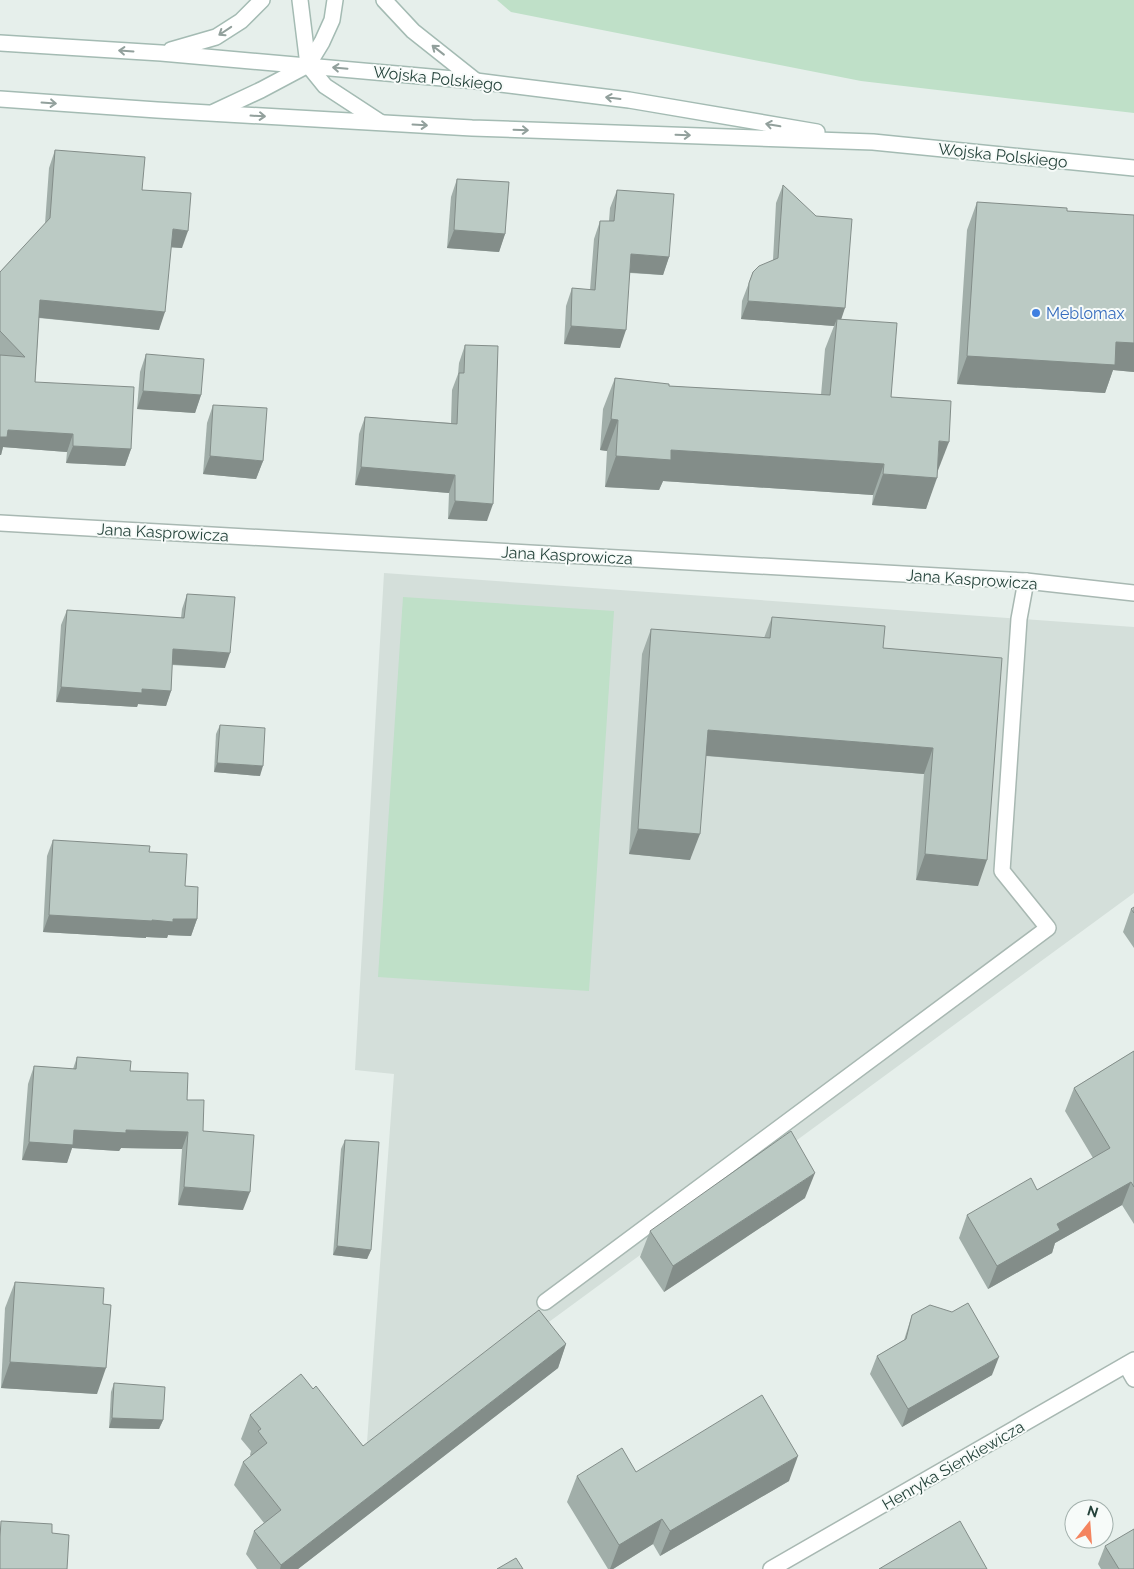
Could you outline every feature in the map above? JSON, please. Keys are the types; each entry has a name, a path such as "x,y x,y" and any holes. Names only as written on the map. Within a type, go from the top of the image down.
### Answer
{"street":[{"path":"162,53 216,37 241,21 262,0"},
{"path":"300,0 308,65 325,86 381,123"},
{"path":"212,113 308,65 322,42 332,20 335,0"},
{"path":"384,0 413,31 476,80"},
{"name":"Wojska Polskiego","path":"0,43 162,53 476,80 629,100 873,142"},
{"name":"Wojska Polskiego","path":"0,99 472,128 873,142 1134,168"},
{"name":"Jana Kasprowicza","path":"0,523 1026,581 1134,593"},
{"path":"545,1302 1048,928 1002,872 1019,619 1026,581"},
{"path":"1130,1363 1134,1379"},
{"name":"Henryka Sienkiewicza","path":"771,1569 1130,1363"}],"shaded area":[{"path":"384,573 1134,627 1134,893 366,1456 394,1074 355,1070"}],"green space":[{"path":"497,0 1134,0 1134,113 861,81 511,12"},
{"path":"403,597 614,611 589,991 378,977"}],"building":[{"path":"55,150 145,157 142,190 191,193 188,231 173,229 165,312 40,300 35,382 134,387 131,449 73,446 73,434 8,430 7,437 0,437 0,355 25,357 0,331 0,272 50,218"},
{"path":"457,179 509,182 505,234 454,230"},
{"path":"783,185 816,216 852,219 845,308 748,301 749,283 753,272 759,266 778,258"},
{"path":"617,190 674,194 669,257 631,254 626,330 571,326 572,288 595,290 600,221 614,221"},
{"name":"Meblomax","path":"977,202 1067,208 1067,211 1134,215 1134,343 1116,342 1115,365 967,356"},
{"path":"837,319 897,323 891,397 951,401 949,442 939,441 937,478 883,474 884,464 671,450 671,460 616,456 618,420 611,419 615,378 669,384 669,386 830,395"},
{"path":"465,345 498,346 493,504 455,501 455,475 361,467 365,417 457,424 459,373 464,373"},
{"path":"146,354 204,359 201,395 143,391"},
{"path":"213,405 267,408 263,461 210,456"},
{"path":"187,594 235,597 230,653 173,649 171,691 142,689 142,693 61,687 67,610 184,618"},
{"path":"772,617 885,626 883,648 1002,658 987,860 925,854 933,748 708,730 700,834 638,829 651,629 770,638"},
{"path":"220,725 265,728 263,766 217,763"},
{"path":"53,840 150,846 149,852 187,854 185,886 198,887 197,919 173,919 173,922 49,915"},
{"path":"1134,1051 1134,1187 1131,1182 1057,1224 1060,1230 997,1266 967,1215 1031,1178 1037,1190 1110,1148 1074,1088"},
{"path":"77,1057 131,1061 130,1071 188,1073 187,1100 204,1100 203,1131 254,1135 250,1192 184,1187 188,1132 126,1130 126,1133 74,1130 73,1145 29,1142 34,1066 76,1069"},
{"path":"791,1131 815,1173 673,1266 650,1231"},
{"path":"345,1140 379,1142 371,1250 337,1246"},
{"path":"15,1282 104,1288 103,1304 111,1305 106,1368 10,1362"},
{"path":"968,1303 999,1357 908,1409 877,1356 906,1339 912,1315 930,1305 952,1312"},
{"path":"539,1310 566,1344 281,1565 254,1531 281,1510 243,1462 267,1443 258,1431 261,1429 250,1415 301,1374 313,1389 316,1386 363,1446"},
{"path":"114,1383 165,1387 163,1420 112,1418"},
{"path":"762,1395 798,1456 670,1531 662,1519 619,1545 577,1476 622,1448 636,1472"},
{"path":"1,1521 52,1524 52,1533 69,1535 67,1569 0,1569"},
{"path":"960,1521 987,1569 879,1569"},
{"path":"1134,1529 1134,1569 1119,1569 1107,1549 1114,1549 1114,1541"},
{"path":"516,1558 523,1569 497,1569"}],"place":[{"name":"Meblomax","path":"1036,313"}]}
